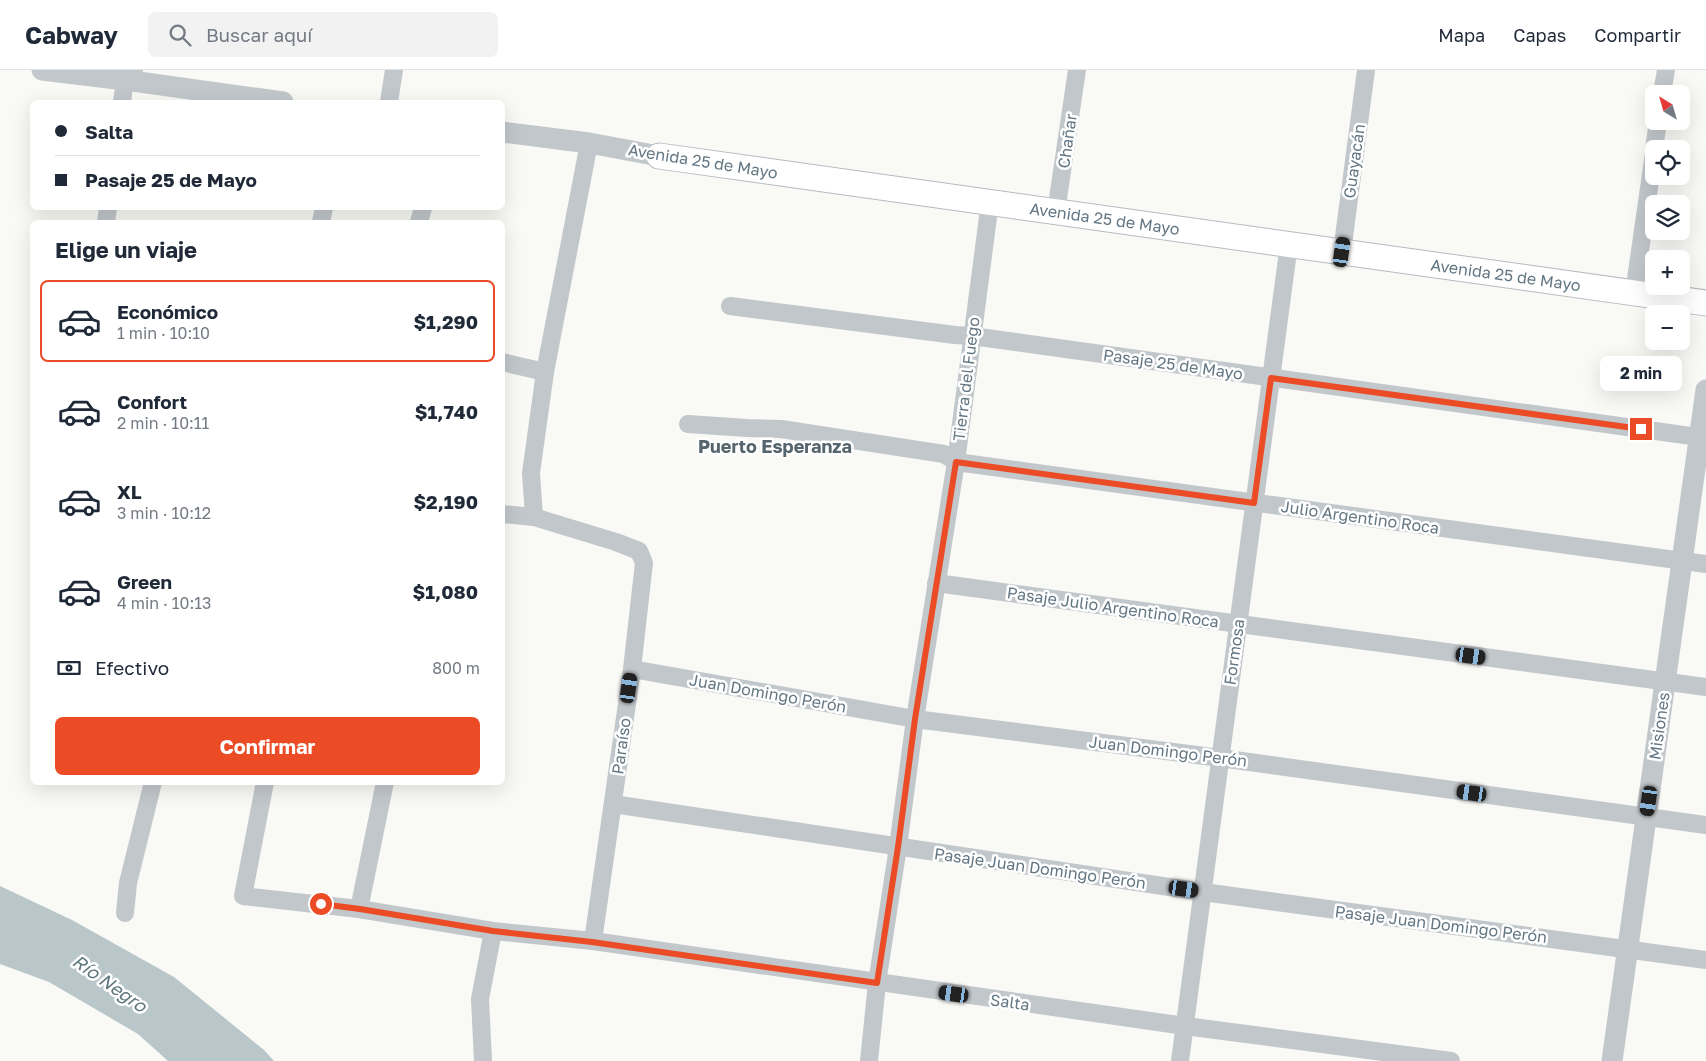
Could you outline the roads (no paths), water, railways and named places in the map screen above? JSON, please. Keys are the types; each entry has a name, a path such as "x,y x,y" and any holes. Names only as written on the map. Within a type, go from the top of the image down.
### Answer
{"main road":[{"name":"Avenida 25 de Mayo","path":"659,156 1706,303"}],"street":[{"path":"42,70 129,75 272,100"},
{"path":"389,100 394,70"},
{"name":"Chañar","path":"1056,212 1077,70"},
{"name":"Guayacán","path":"1342,252 1366,70"},
{"path":"1664,85 1666,70"},
{"path":"123,100 129,75"},
{"name":"Avenida 25 de Mayo","path":"505,132 590,143 659,156"},
{"path":"505,514 534,517 531,473 546,372 590,143"},
{"path":"1634,293 1649,185"},
{"name":"Tierra del Fuego","path":"868,1061 877,983 915,719 956,462 990,202"},
{"name":"Formosa","path":"1180,1061 1289,244"},
{"name":"Pasaje 25 de Mayo","path":"730,306 972,336 1703,437"},
{"path":"505,363 546,372"},
{"name":"Misiones","path":"1612,1061 1682,560 1703,437 1706,390"},
{"name":"Julio Argentino Roca","path":"688,424 781,428 944,454 956,462 1706,564"},
{"name":"Paraíso","path":"534,517 639,551 644,563 632,669 592,942"},
{"name":"Pasaje Julio Argentino Roca","path":"936,583 1706,687"},
{"name":"Juan Domingo Perón","path":"632,669 915,719 1220,758 1706,825"},
{"path":"125,913 128,883 152,785"},
{"name":"Salta","path":"264,785 243,896 360,909 493,931 592,942 1185,1026 1451,1061"},
{"path":"360,909 384,785"},
{"name":"Pasaje Juan Domingo Perón","path":"613,804 1203,892 1706,960"},
{"path":"483,1061 480,999 493,931"}],"water":[{"name":"Río Negro","path":"0,886 72,920 174,977 264,1050 274,1061 168,1061 138,1034 49,982 0,964"}],"district":[{"name":"Puerto Esperanza","path":"775,446"}]}
